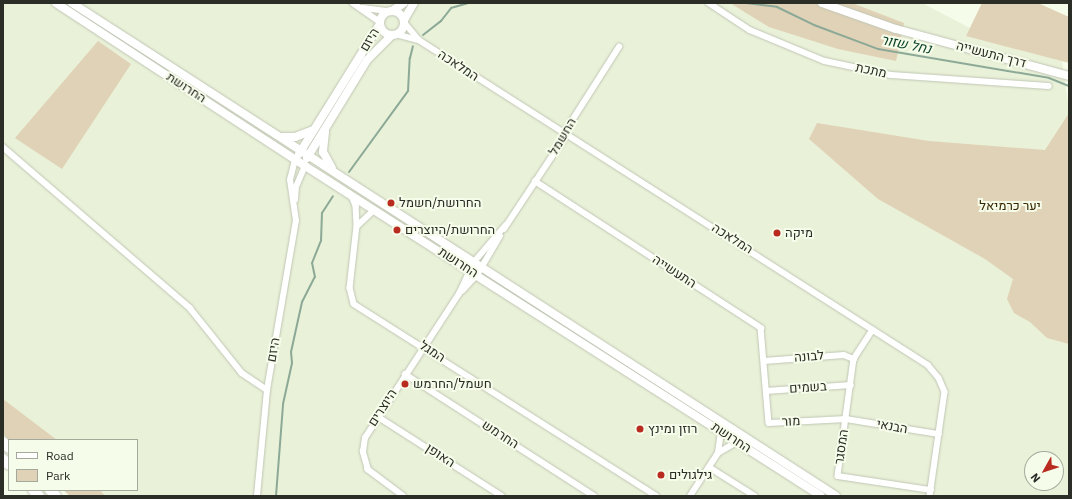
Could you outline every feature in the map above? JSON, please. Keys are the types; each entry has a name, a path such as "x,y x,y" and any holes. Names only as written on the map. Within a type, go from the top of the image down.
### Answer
{"street":[{"name":"החרושת","path":"56,3 295,160 470,270 821,496"},
{"name":"החרושת","path":"72,3 281,136 836,496"},
{"name":"המלאכה","path":"353,3 380,23 384,31 419,40"},
{"path":"380,23 382,16 404,3"},
{"path":"394,34 401,31 404,21 414,3"},
{"name":"מתכת","path":"708,3 750,30 825,61 891,75 1049,86"},
{"name":"דרך התעשייה","path":"822,3 896,29 1069,76"},
{"name":"המלאכה","path":"360,7 400,13 404,21 419,40 565,135 928,365 939,378 945,392 930,493"},
{"name":"היזם","path":"257,496 267,390 296,221 290,180 295,160 305,152 328,125 380,23"},
{"name":"היזם","path":"294,204 296,187 305,166 305,152 316,128 340,99 367,60 394,34"},
{"name":"החשמל","path":"482,267 505,226 565,135 619,47"},
{"path":"328,125 323,137 323,152 335,172"},
{"path":"281,136 299,136 316,128"},
{"path":"3,147 190,308 242,373 267,390"},
{"name":"התעשייה","path":"535,181 761,328 766,390"},
{"name":"המגל","path":"352,196 357,226 350,288 354,304 656,496"},
{"path":"357,226 366,215 374,210"},
{"name":"החשמל","path":"474,262 505,226"},
{"name":"היוצרים","path":"459,294 474,262"},
{"name":"היוצרים","path":"403,496 374,477 364,462 362,446 378,416 423,347 459,294 477,275 482,267"},
{"name":"המסגר","path":"873,330 854,359 838,476 930,493"},
{"name":"לבונה","path":"764,361 844,355 854,359"},
{"name":"החרמש","path":"405,374 594,496"},
{"name":"בשמים","path":"766,390 850,385"},
{"name":"מור","path":"766,390 769,423 846,419"},
{"name":"האופן","path":"378,416 502,496"},
{"name":"הבנאי","path":"846,419 939,434"},
{"path":"690,496 718,453 721,432"},
{"path":"718,453 737,442"},
{"path":"710,467 755,496"}],"shaded area":[{"path":"3,3 922,3 993,40 1062,61 1069,110 1069,496 92,496 86,491 138,491 138,439 30,439 3,414"}],"green space":[{"path":"730,3 852,3 904,23 896,61 838,49 769,27"},
{"path":"982,3 1038,3 1069,17 1069,63 966,36"},
{"path":"98,41 131,64 62,169 15,138"},
{"name":"יער כרמיאל","path":"1069,113 1069,344 1047,338 1030,322 1014,313 1007,299 1013,279 985,259 878,199 809,139 817,123 929,141 1045,150"},
{"path":"3,399 56,439 8,439 3,434"},
{"path":"64,491 101,491 105,496 70,496"}],"waterway":[{"path":"423,35 441,21 451,8 469,3"},
{"name":"נחל שזור","path":"746,3 777,7 814,25 878,49 1049,78 1069,86"},
{"path":"349,172 408,91 410,58 413,46"},
{"path":"276,496 283,404 292,363 291,352 302,302 315,277 312,263 321,241 322,213 333,196"}],"place":[{"name":"החרושת/חשמל","path":"391,203"},
{"name":"החרושת/היוצרים","path":"397,230"},
{"name":"מיקה","path":"777,233"},
{"name":"חשמל/החרמש","path":"405,384"},
{"name":"רוזן ומינץ","path":"640,429"},
{"name":"גילגולים","path":"661,475"}]}
